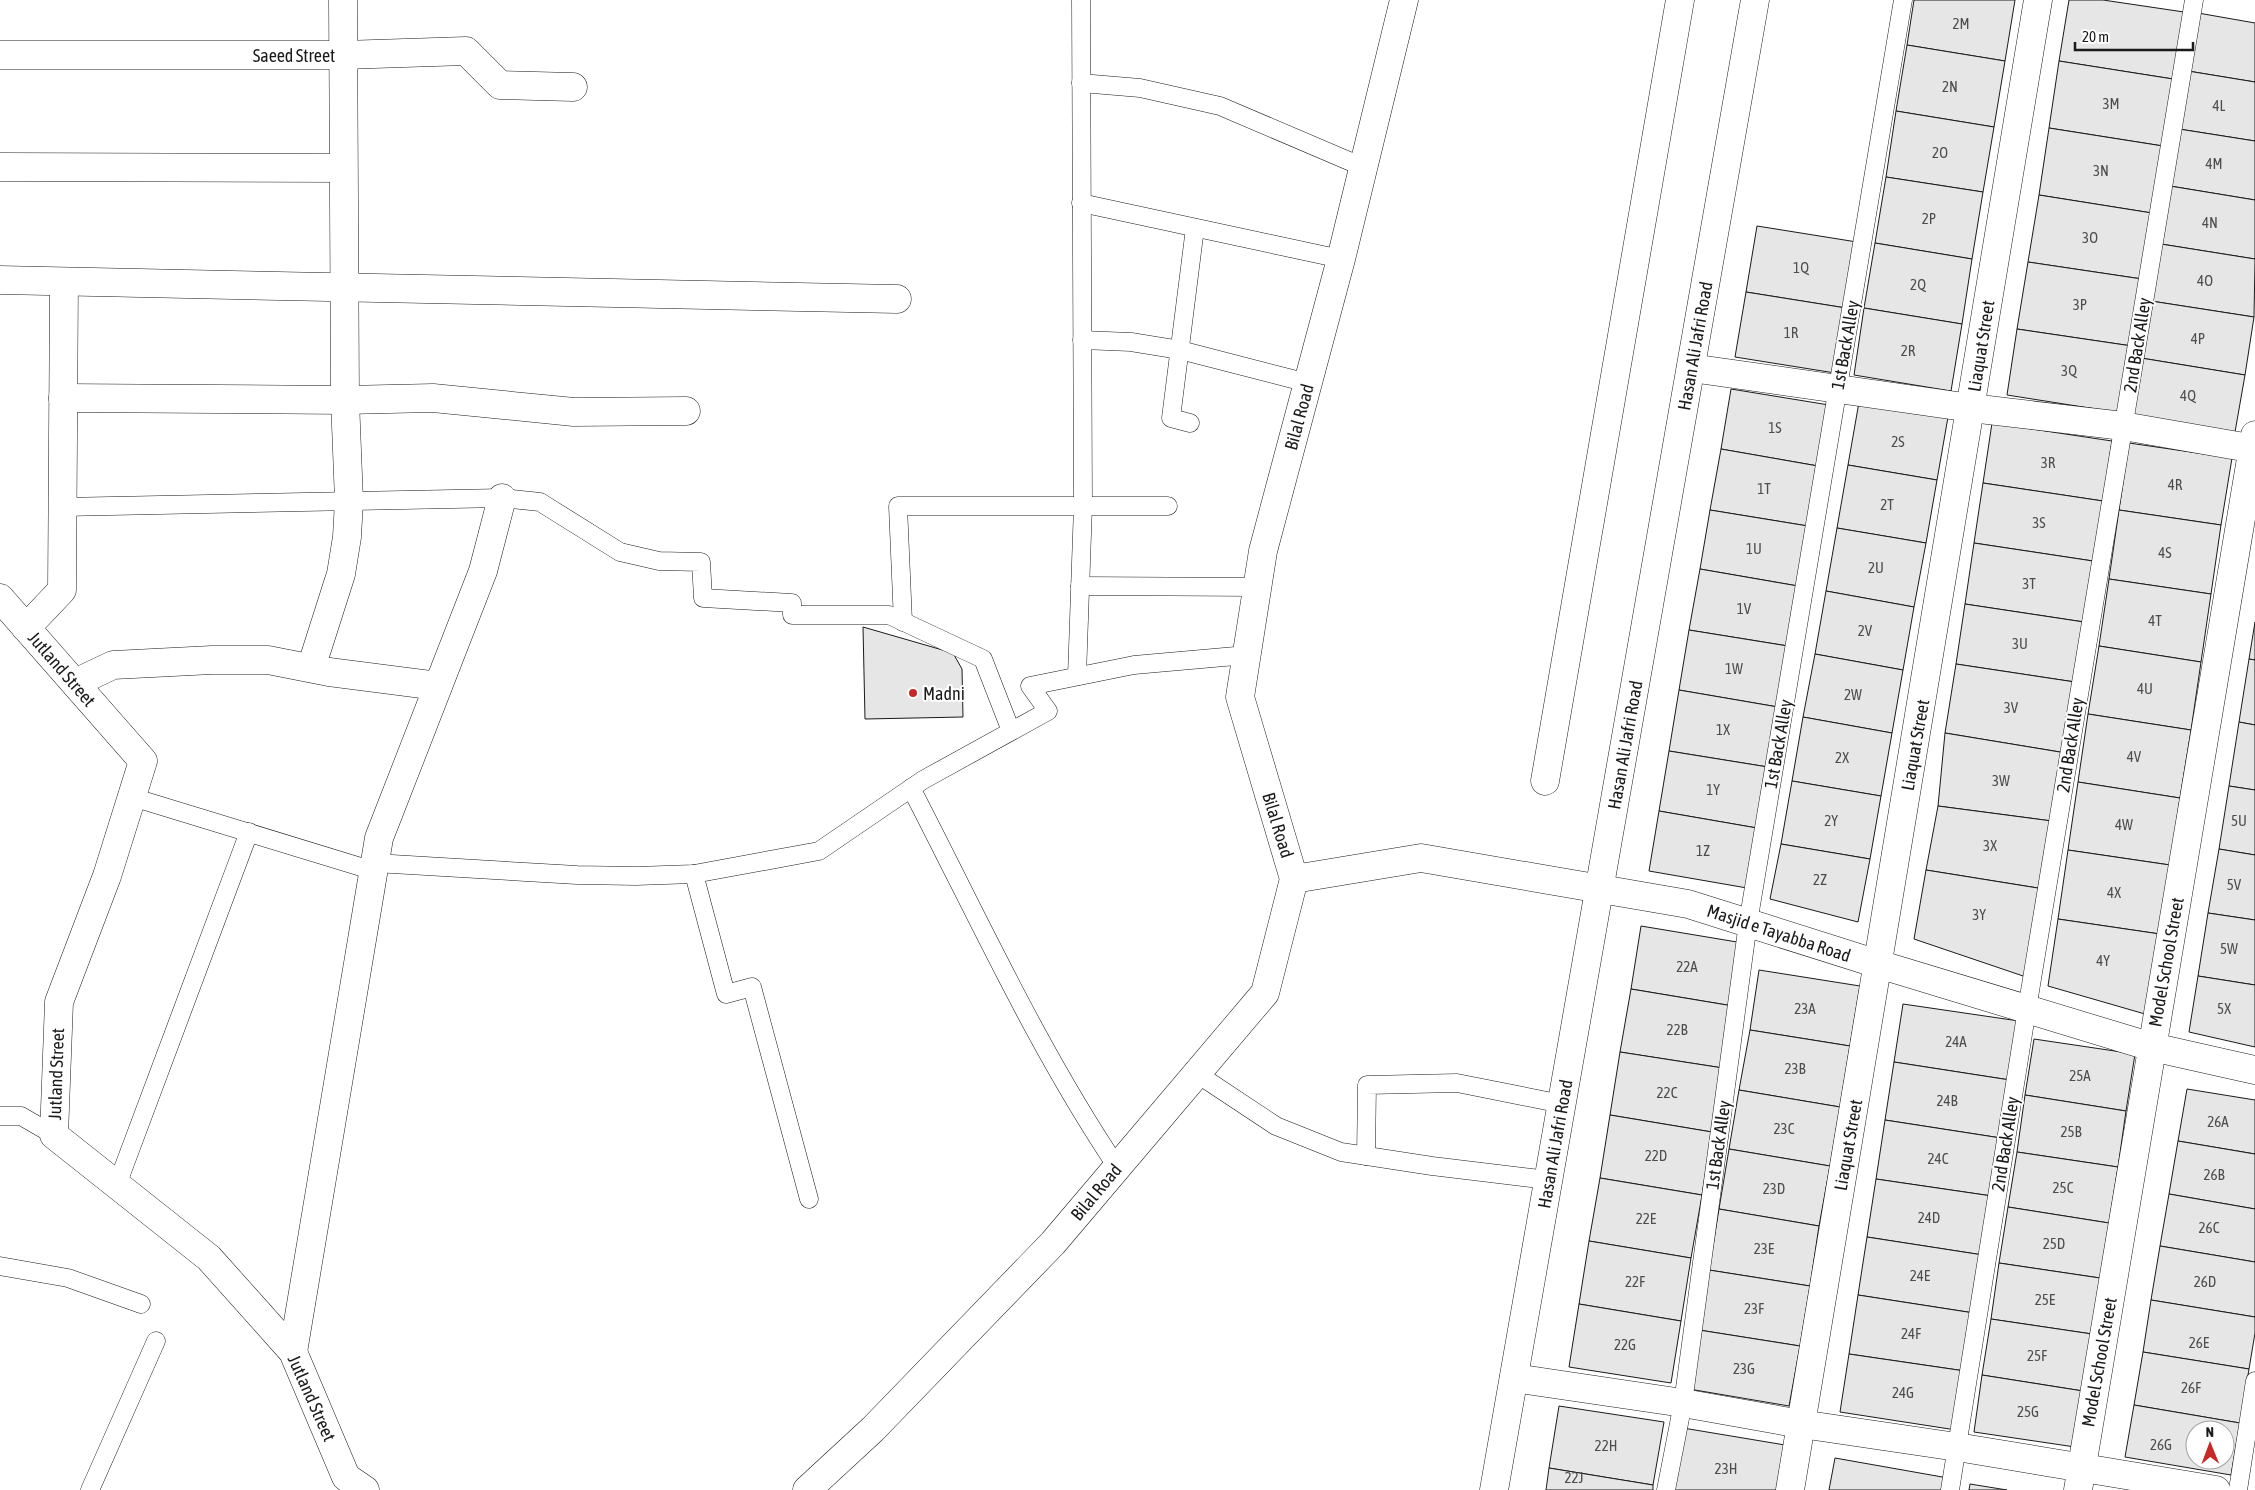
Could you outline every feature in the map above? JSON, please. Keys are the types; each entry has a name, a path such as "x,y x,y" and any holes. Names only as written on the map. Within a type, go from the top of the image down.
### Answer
{"street":[{"path":"311,668 341,574 347,537 349,501 343,287 343,0"},
{"name":"Bilal Road","path":"807,1490 873,1429 1053,1243 1265,993 1294,879 1240,697 1263,551 1341,259 1404,0"},
{"path":"1545,781 1680,0"},
{"name":"Hasan Ali Jafri Road","path":"1494,1490 1755,0"},
{"name":"Liaquat Street","path":"1790,1490 2038,0"},
{"name":"Saeed Street","path":"0,55 343,55 466,51 500,85 574,87"},
{"path":"0,167 343,168"},
{"path":"0,280 897,299"},
{"path":"26,628 62,590 64,282"},
{"path":"1691,368 1971,408 2254,444"},
{"path":"64,398 345,400 433,398 574,412 686,411"},
{"name":"Model School Street","path":"2080,1479 2254,444"},
{"path":"293,1352 380,838 483,571 502,498"},
{"name":"Jutland Street","path":"0,599 143,761 107,876 59,1002 54,1135 209,1258 293,1352 340,1481 346,1477 366,1490"},
{"path":"75,684 112,665 149,662 268,660 438,686"},
{"name":"Masjid e Tayabba Road","path":"1294,879 1421,858 1688,904 2152,1047 2255,1070"},
{"path":"1514,1378 1683,1402 1801,1424 1958,1447 2080,1479 2216,1490"}],"lane":[{"path":"1077,676 1082,506 1081,0"},
{"name":"1st Back Alley","path":"1666,1490 1683,1402 1748,923 1903,0"},
{"name":"2nd Back Alley","path":"1950,1490 2027,1009 2194,0"},
{"path":"1081,84 1140,88 1220,106 1363,167"},
{"path":"1081,203 1341,259"},
{"path":"1190,423 1171,418 1195,228"},
{"path":"1082,340 1131,342 1180,350 1308,383"},
{"path":"62,507 502,498 540,502 620,552 659,561 701,562 703,598 792,603 792,615 889,615 983,659 1011,731"},
{"path":"903,622 898,506 1168,506"},
{"path":"1080,586 1258,587"},
{"path":"132,797 375,867 576,875 694,874 819,851 911,788 1048,711 1030,686 1134,665 1247,655"},
{"path":"911,788 1031,1021 1086,1120 1117,1167"},
{"path":"118,1185 249,832"},
{"path":"694,874 726,994 752,987 809,1199"},
{"path":"1196,1073 1276,1126 1341,1152 1548,1180"},
{"path":"1366,1156 1367,1085 1457,1084 1562,1104"},
{"path":"0,1116 21,1116 54,1135"},
{"path":"0,1266 68,1278 141,1304"},
{"path":"90,1490 156,1341"},
{"path":"2238,1490 2255,1381"}],"building":[{"path":"1914,0 2015,0 2005,61 1907,45"},
{"path":"2069,0 2103,0 2184,12 2173,79 2059,61"},
{"path":"2198,13 2255,23 2255,82 2188,71"},
{"path":"1907,45 2005,61 1994,127 1896,111"},
{"path":"2059,61 2173,79 2163,146 2049,128"},
{"path":"2188,71 2255,82 2255,141 2179,129"},
{"path":"1896,111 1994,127 1983,192 1886,177"},
{"path":"2049,128 2163,146 2152,213 2039,195"},
{"path":"2179,129 2255,141 2255,200 2170,186"},
{"path":"1886,177 1983,192 1972,259 1875,243"},
{"path":"2170,186 2255,200 2255,259 2161,244"},
{"path":"2039,195 2152,213 2142,279 2028,262"},
{"path":"1757,226 1857,242 1846,308 1746,292"},
{"path":"1875,243 1972,259 1962,324 1864,308"},
{"path":"2161,244 2255,259 2254,317 2151,301"},
{"path":"2028,262 2142,279 2132,346 2017,329"},
{"path":"1746,292 1846,308 1835,373 1735,357"},
{"path":"2151,301 2254,317 2245,375 2141,358"},
{"path":"1864,308 1962,324 1951,391 1854,375"},
{"path":"2017,329 2132,346 2121,413 2007,395"},
{"path":"2141,358 2245,375 2235,432 2132,415"},
{"path":"1731,389 1829,405 1818,466 1721,449"},
{"path":"1859,402 1948,417 1937,480 1848,465"},
{"path":"1992,423 2112,441 2103,501 1983,483"},
{"path":"2129,443 2232,458 2221,525 2119,510"},
{"path":"1721,449 1818,466 1808,526 1710,510"},
{"path":"1848,465 1937,480 1926,543 1837,528"},
{"path":"1983,483 2103,501 2093,561 1974,543"},
{"path":"1710,510 1808,526 1798,586 1700,569"},
{"path":"2119,510 2221,525 2211,594 2109,579"},
{"path":"1837,528 1926,543 1914,607 1826,591"},
{"path":"1974,543 2093,561 2084,622 1965,604"},
{"path":"1700,569 1798,586 1788,646 1689,630"},
{"path":"2109,579 2211,594 2201,662 2099,646"},
{"path":"1826,591 1914,607 1903,670 1815,654"},
{"path":"1965,604 2084,622 2075,682 1956,664"},
{"path":"2255,622 2255,660 2249,659"},
{"name":"Madni","path":"863,627 953,653 962,669 963,717 865,719"},
{"path":"1689,630 1788,646 1778,707 1679,690"},
{"path":"2099,646 2201,662 2191,730 2088,714"},
{"path":"1815,654 1903,670 1892,733 1803,717"},
{"path":"2249,659 2255,660 2255,725 2239,722"},
{"path":"1956,664 2075,682 2066,753 1945,733"},
{"path":"1679,690 1778,707 1768,767 1669,751"},
{"path":"2088,714 2191,730 2180,798 2078,782"},
{"path":"1803,717 1892,733 1881,796 1792,781"},
{"path":"2239,722 2255,725 2255,790 2229,786"},
{"path":"1945,733 2066,753 2052,821 1938,806"},
{"path":"1669,751 1768,767 1757,828 1659,811"},
{"path":"1792,781 1881,796 1870,859 1781,844"},
{"path":"2078,782 2180,798 2170,865 2068,850"},
{"path":"2229,786 2255,790 2255,855 2219,849"},
{"path":"1938,806 2052,821 2044,889 1926,870"},
{"path":"1659,811 1757,828 1747,888 1649,871"},
{"path":"1781,844 1870,859 1858,922 1770,899"},
{"path":"2219,849 2255,855 2255,920 2208,913"},
{"path":"2068,850 2170,865 2160,934 2058,919"},
{"path":"1926,870 2044,889 2029,978 1914,939"},
{"path":"2208,913 2255,920 2255,985 2198,976"},
{"path":"2058,919 2160,934 2145,1014 2048,986"},
{"path":"1641,926 1743,943 1733,1006 1631,989"},
{"path":"1759,970 1860,986 1850,1046 1750,1030"},
{"path":"2198,976 2255,985 2255,1047 2189,1032"},
{"path":"1631,989 1733,1006 1723,1068 1620,1052"},
{"path":"1903,1004 2019,1021 2010,1080 1894,1062"},
{"path":"1750,1030 1850,1046 1840,1107 1739,1090"},
{"path":"2034,1039 2135,1054 2126,1111 2025,1095"},
{"path":"1620,1052 1723,1068 1712,1132 1610,1115"},
{"path":"1894,1062 2010,1080 2001,1138 1885,1120"},
{"path":"2187,1089 2255,1100 2255,1154 2178,1141"},
{"path":"1739,1090 1840,1107 1830,1166 1729,1149"},
{"path":"2025,1095 2126,1111 2118,1167 2017,1152"},
{"path":"1610,1115 1712,1132 1702,1195 1600,1178"},
{"path":"1885,1120 2001,1138 1992,1196 1876,1179"},
{"path":"2178,1141 2255,1154 2255,1209 2169,1194"},
{"path":"1729,1149 1830,1166 1819,1226 1719,1209"},
{"path":"2017,1152 2118,1167 2109,1223 2008,1207"},
{"path":"1600,1178 1702,1195 1691,1258 1589,1241"},
{"path":"1876,1179 1992,1196 1983,1255 1867,1237"},
{"path":"2169,1194 2255,1209 2255,1262 2160,1246"},
{"path":"2008,1207 2109,1223 2100,1278 1999,1263"},
{"path":"1719,1209 1819,1226 1810,1286 1709,1270"},
{"path":"1867,1237 1983,1255 1974,1313 1858,1295"},
{"path":"1589,1241 1691,1258 1681,1321 1579,1304"},
{"path":"2160,1246 2255,1262 2255,1317 2151,1300"},
{"path":"1999,1263 2100,1278 2092,1334 1991,1319"},
{"path":"1709,1270 1810,1286 1800,1346 1699,1330"},
{"path":"1858,1295 1974,1313 1965,1371 1849,1354"},
{"path":"2151,1300 2255,1317 2255,1333 2249,1369 2143,1352"},
{"path":"1579,1304 1681,1321 1671,1383 1569,1367"},
{"path":"1991,1319 2092,1334 2083,1391 1982,1375"},
{"path":"1699,1330 1800,1346 1789,1406 1689,1389"},
{"path":"2143,1352 2249,1369 2240,1423 2235,1422 2235,1420 2222,1420 2134,1405"},
{"path":"1849,1354 1965,1371 1956,1430 1840,1412"},
{"path":"1982,1375 2083,1391 2075,1447 1974,1432"},
{"path":"2134,1405 2222,1420 2185,1420 2185,1467 2125,1457"},
{"path":"1559,1406 1664,1422 1653,1485 1549,1468"},
{"path":"2235,1422 2240,1423 2235,1452"},
{"path":"1677,1427 1785,1445 1778,1490 1667,1490"},
{"path":"1835,1458 1948,1478 1946,1490 1829,1490"},
{"path":"1549,1468 1653,1485 1653,1490 1546,1490"},
{"path":"2202,1470 2232,1470 2231,1475"},
{"path":"1970,1484 2007,1490 1969,1490"}],"place":[{"name":"Madni","path":"913,693"}]}
